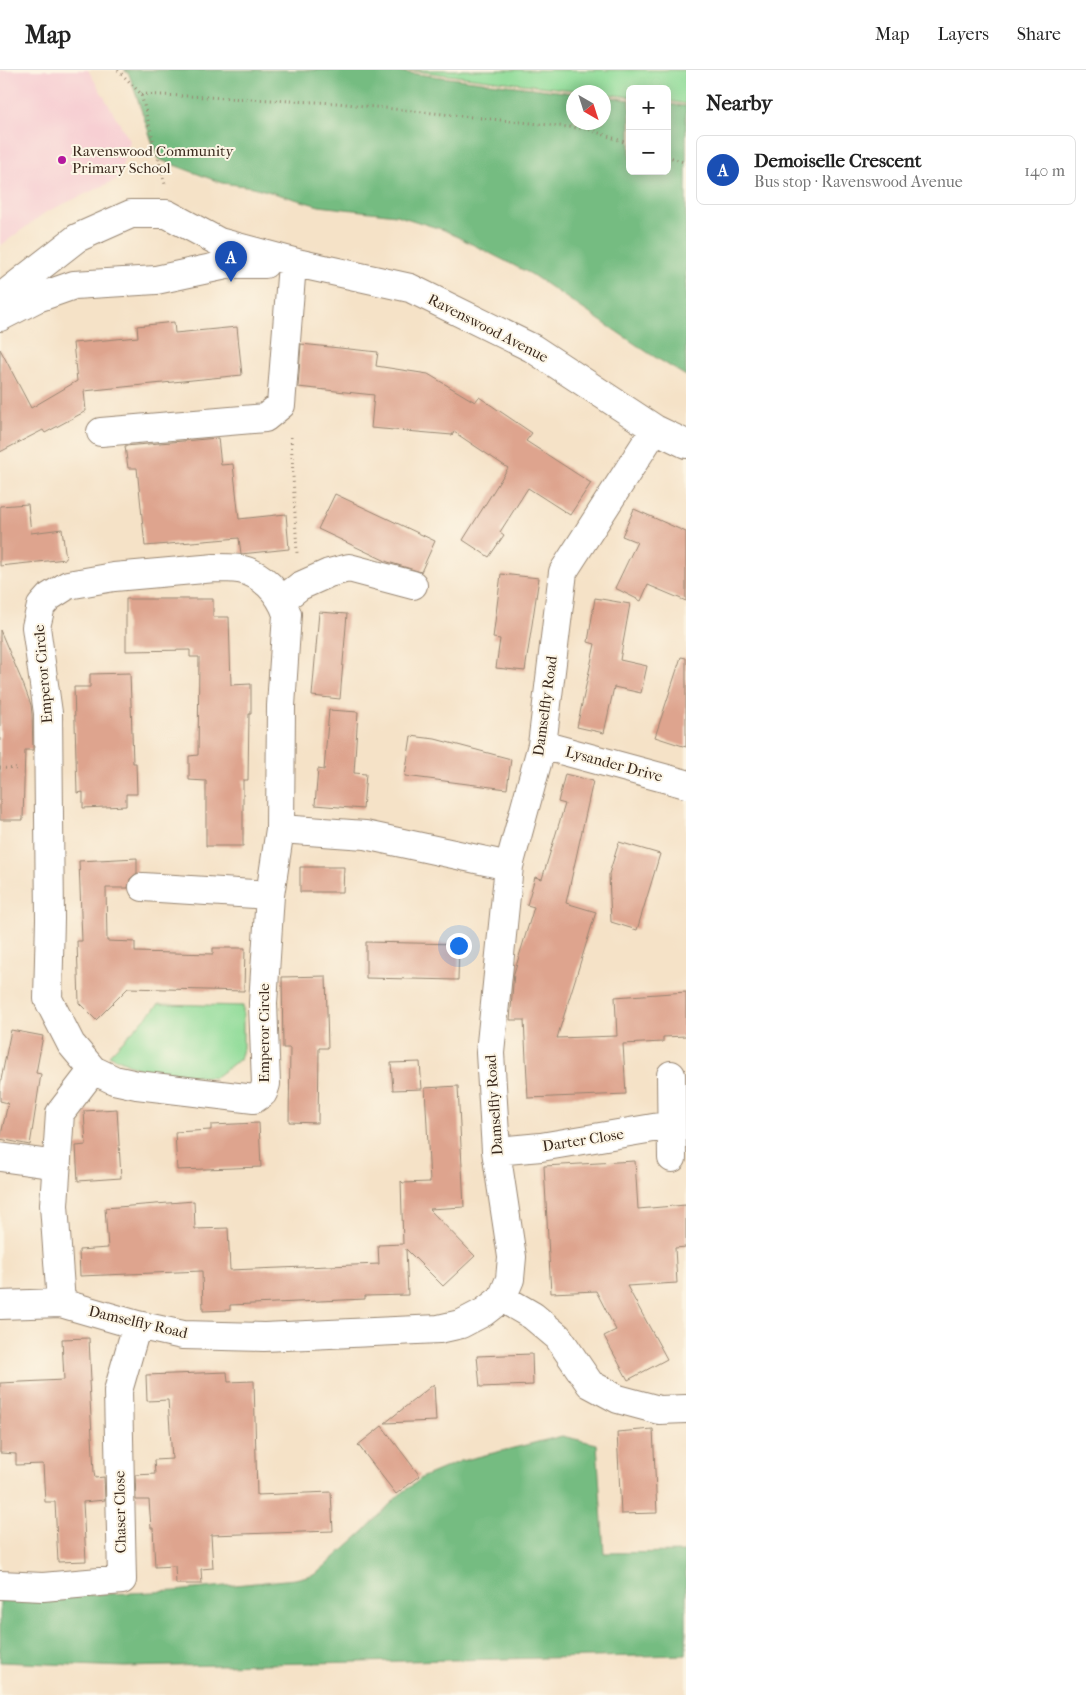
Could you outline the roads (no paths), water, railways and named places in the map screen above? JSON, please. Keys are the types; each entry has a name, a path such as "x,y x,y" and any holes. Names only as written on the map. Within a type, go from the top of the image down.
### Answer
{"street":[{"name":"Ravenswood Avenue","path":"0,298 77,238 131,214 167,214 219,242 296,264 410,288 532,348 655,429 686,444"},
{"name":"Ravenswood Avenue","path":"0,317 37,298 74,285 156,280 231,264 296,264"},
{"path":"101,432 265,418 281,405 296,264"},
{"name":"Damselfly Road","path":"0,1305 61,1303 137,1325 183,1335 264,1337 439,1330 461,1324 484,1312 502,1298 510,1279 512,1257 496,1151 490,1053 509,866 542,745 563,572 655,429"},
{"name":"Emperor Circle","path":"215,568 240,569 254,574 269,586 282,600 287,614 281,706 280,829 270,895 263,1003 266,1084 263,1093 254,1099 136,1085 114,1080 93,1070 71,1044 48,999 50,919 48,713 36,627 41,606 50,597 68,586 114,577 215,568"},
{"path":"282,600 300,586 329,573 349,568 413,585"},
{"name":"Lysander Drive","path":"542,745 686,784"},
{"path":"280,829 365,835 509,866"},
{"path":"143,888 270,895"},
{"path":"61,1303 54,1205 60,1113 93,1070"},
{"path":"672,1075 672,1158"},
{"name":"Darter Close","path":"496,1151 541,1147 671,1125"},
{"path":"0,1156 57,1164"},
{"path":"502,1298 534,1316 558,1337 590,1384 618,1399 660,1410 686,1409"},
{"name":"Chaser Close","path":"0,1585 43,1587 122,1580 118,1391 137,1325"}],"place":[{"name":"Ravenswood Community Primary School","path":"62,160"},
{"name":"Demoiselle Crescent","path":"231,282"}]}
